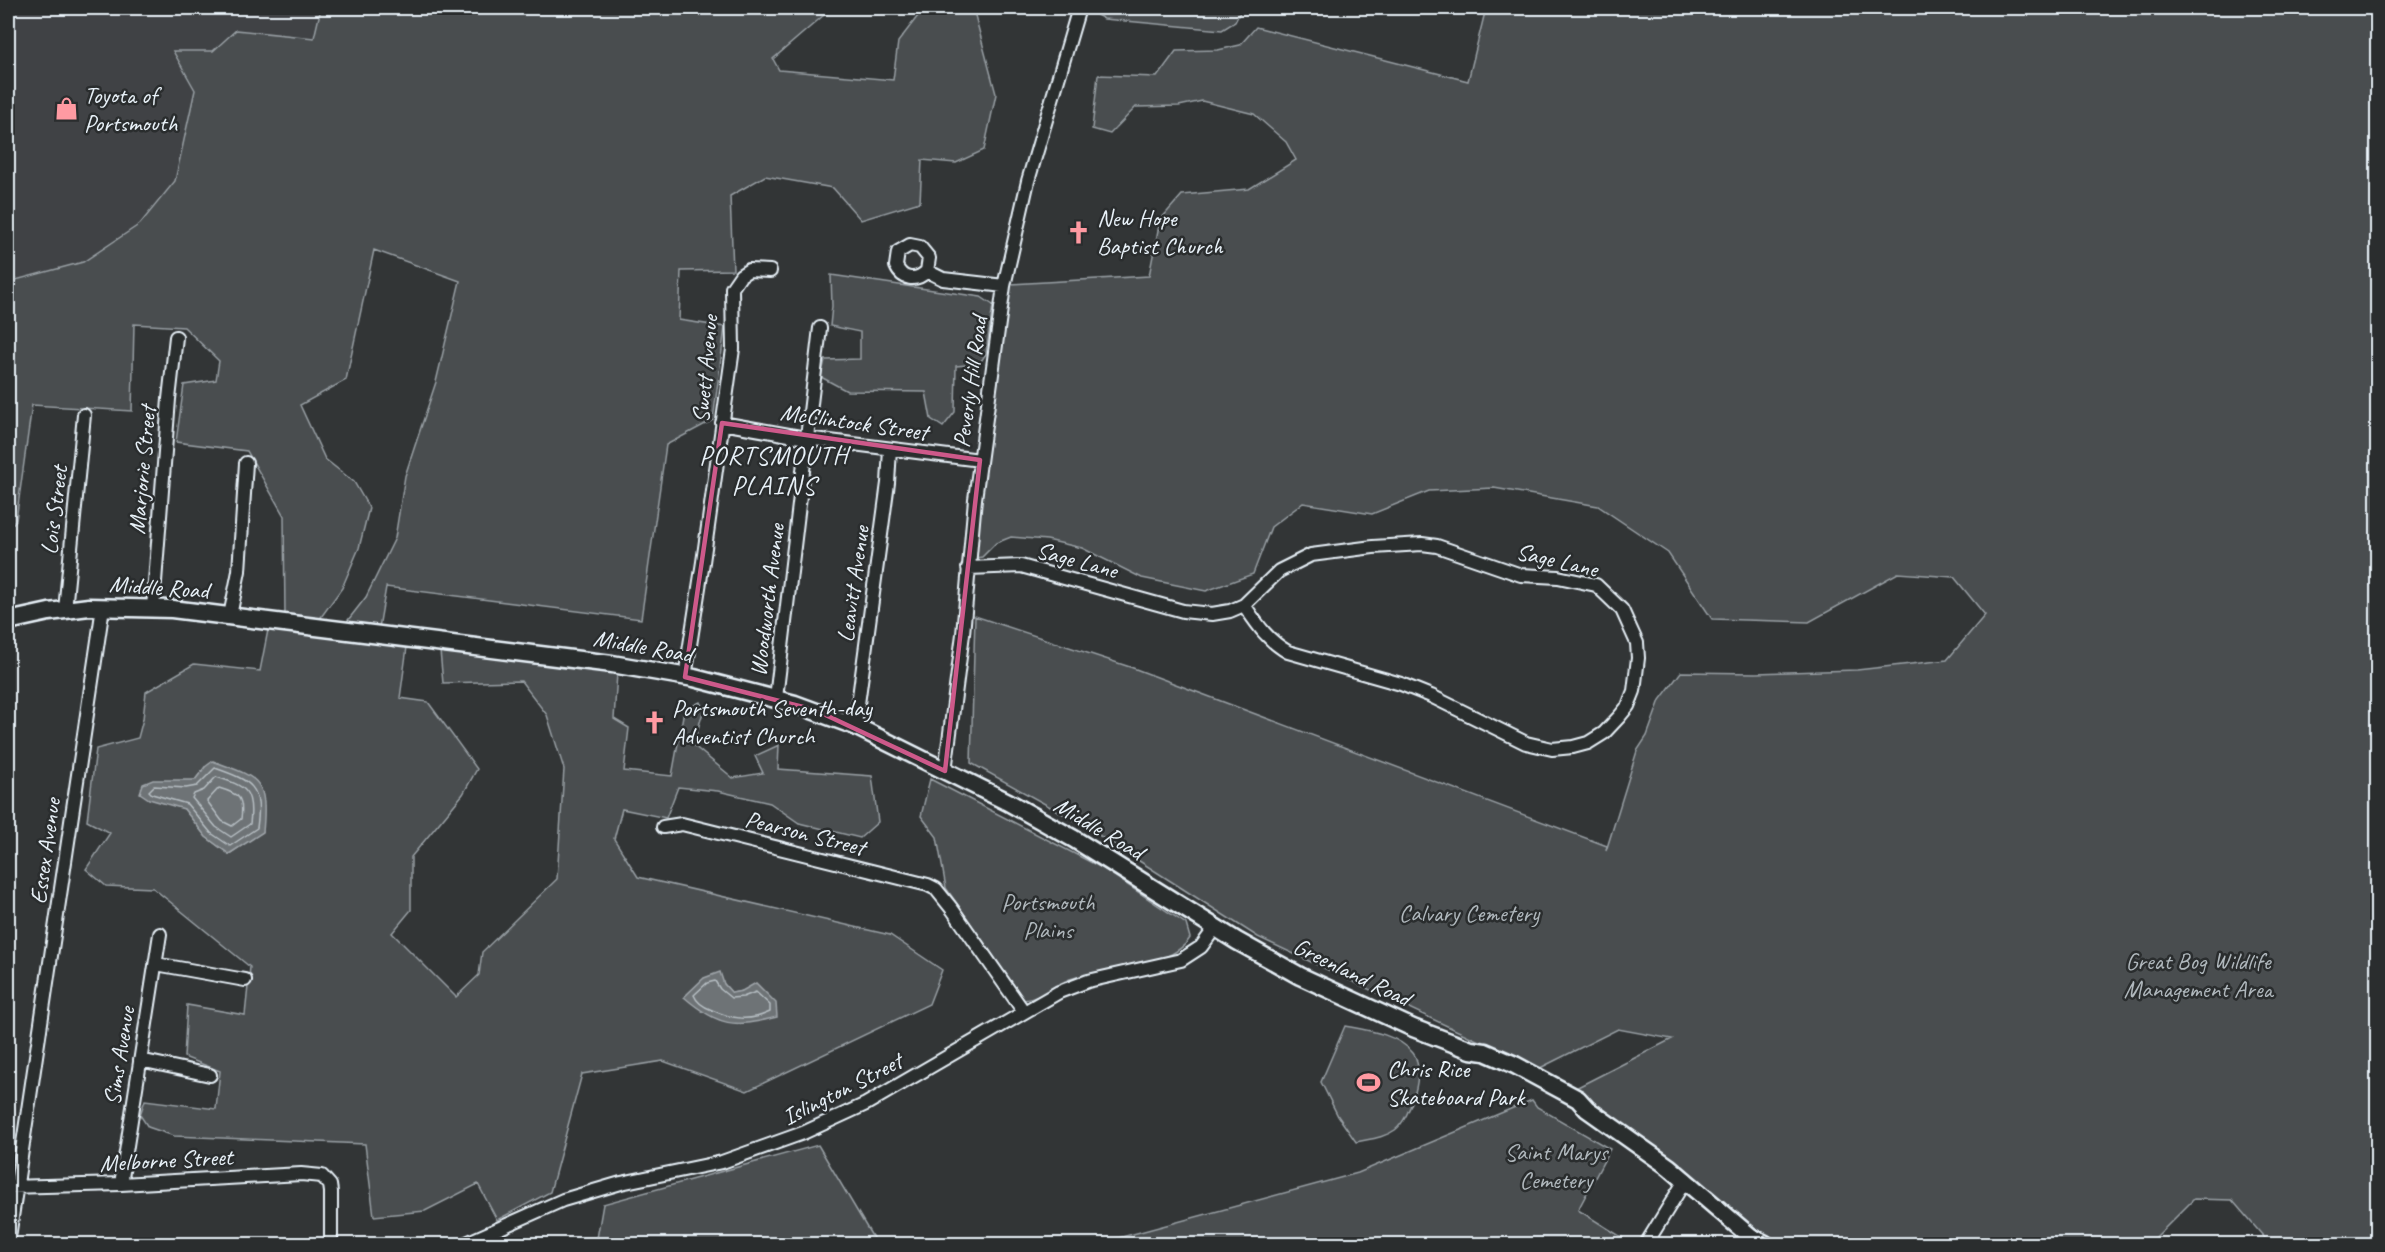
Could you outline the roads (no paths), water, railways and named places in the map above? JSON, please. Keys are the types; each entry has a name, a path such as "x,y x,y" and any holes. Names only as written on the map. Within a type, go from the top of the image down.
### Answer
{"main road":[{"name":"Middle Road","path":"8,621 65,610 103,607 153,608 603,662 685,677 776,698 855,726 945,771 1074,839 1215,928"},
{"name":"Greenland Road","path":"1215,928 1334,993 1413,1028 1472,1050 1482,1059 1578,1099 1587,1110 1632,1139 1686,1179 1757,1242"}],"street":[{"name":"Peverly Hill Road","path":"945,771 963,634 980,460 1004,286 1028,181 1079,8"},
{"name":"Swett Avenue","path":"685,677 733,349 732,288 741,275 750,270 770,271"},
{"path":"927,271 943,279 1004,286"},
{"name":"Woodworth Avenue","path":"776,698 802,496 806,438 820,328"},
{"name":"Marjorie Street","path":"153,608 176,337"},
{"name":"Lois Street","path":"65,610 84,415"},
{"name":"McClintock Street","path":"722,423 806,438 980,460"},
{"name":"Leavitt Avenue","path":"855,726 888,483 890,448"},
{"path":"230,616 239,571 246,463"},
{"name":"Sage Lane","path":"968,568 1021,566 1199,614 1212,614 1230,611 1244,605 1280,572 1311,555 1373,547 1422,544 1437,546 1521,575 1558,577 1596,585 1622,610 1631,626 1637,643 1638,658 1634,691 1628,706 1604,733 1588,743 1552,749 1526,743 1431,696 1401,684 1287,652 1262,633 1244,605"},
{"name":"Essex Avenue","path":"8,1245 12,1187 103,607"},
{"name":"Pearson Street","path":"663,828 682,824 861,868 922,884 936,890 1024,1012"},
{"name":"Islington Street","path":"464,1245 562,1200 621,1183 722,1162 780,1143 866,1104 1059,992 1088,981 1182,960 1201,947 1215,928"},
{"name":"Sims Avenue","path":"121,1184 160,934"},
{"path":"156,964 245,980"},
{"path":"140,1060 210,1075"},
{"name":"Melborne Street","path":"12,1187 121,1184 301,1174 322,1176 326,1179 332,1192 331,1245"},
{"path":"1646,1245 1686,1179"}],"water":[{"path":"213,761 250,777 262,790 264,801 263,832 229,854 206,837 184,809 149,799 140,793 143,784 153,780 195,780"},
{"path":"720,972 724,984 732,993 742,991 756,983 776,1003 777,1017 749,1023 728,1022 707,1014 684,997 704,978"}],"place":[{"name":"Toyota of Portsmouth","path":"66,109"},
{"name":"New Hope Baptist Church","path":"1079,232"},
{"name":"Portsmouth Seventh-day Adventist Church","path":"654,722"},
{"name":"Chris Rice Skateboard Park","path":"1369,1083"}],"district":[{"name":"PORTSMOUTH PLAINS","path":"774,470"}],"park label":[{"name":"Calvary Cemetery","path":"1469,913"},
{"name":"Portsmouth Plains","path":"1048,916"},
{"name":"Great Bog Wildlife Management Area","path":"2198,975"},
{"name":"Saint Marys Cemetery","path":"1556,1166"}]}
